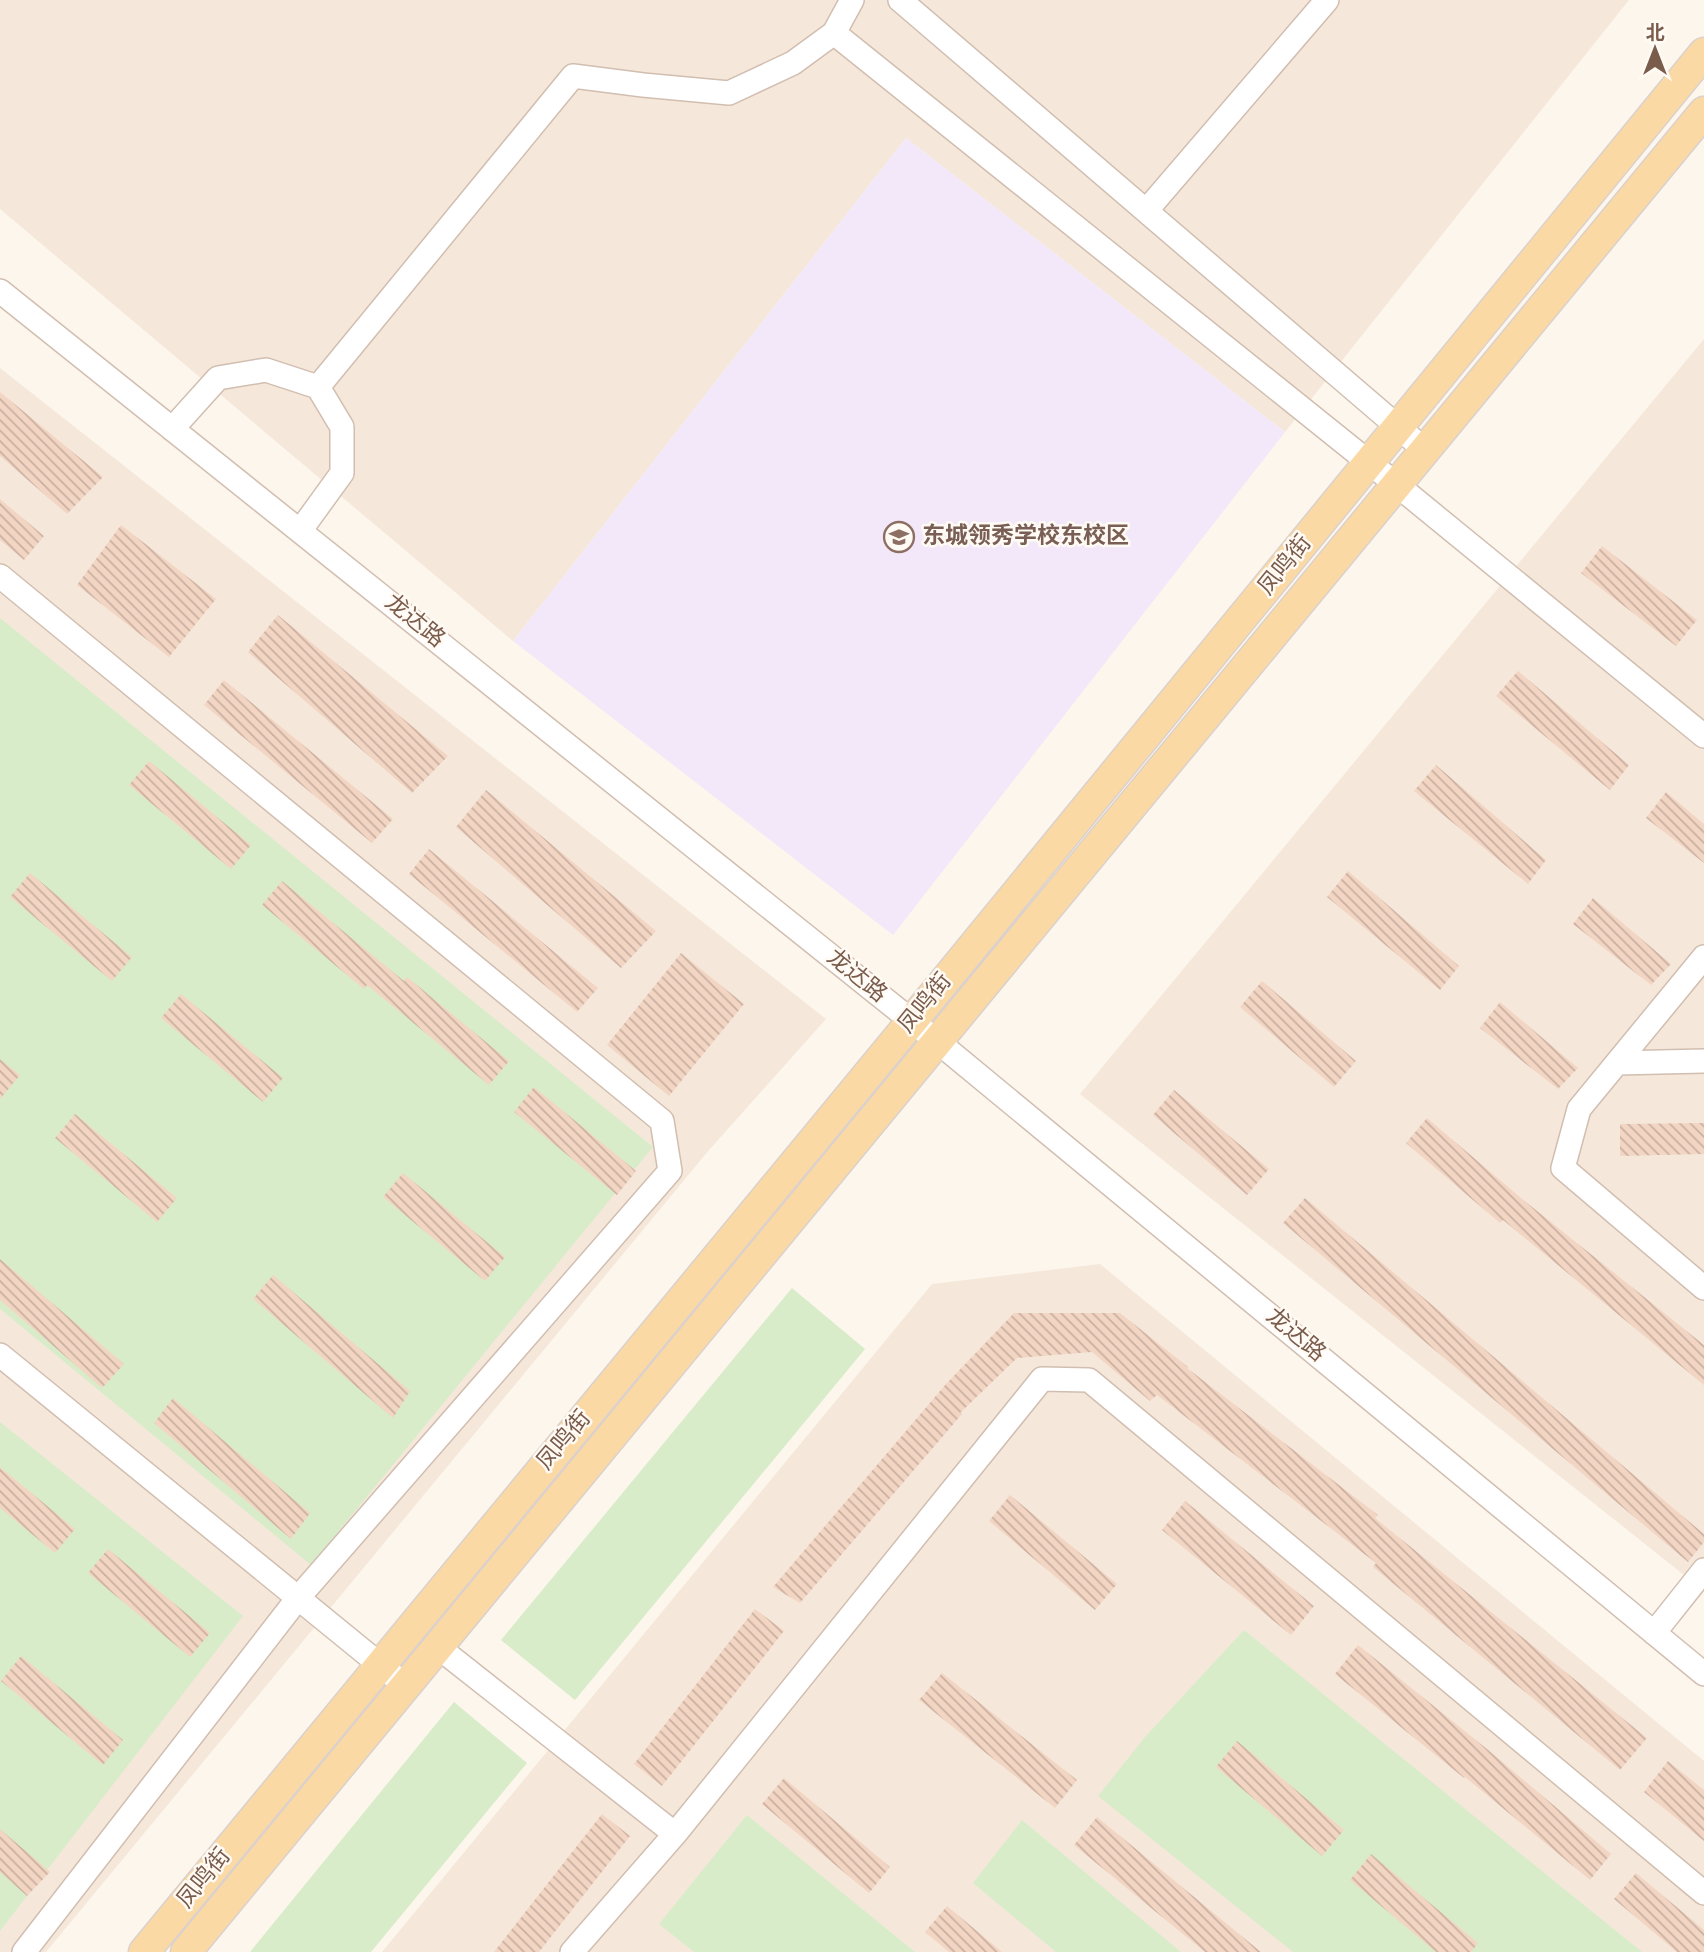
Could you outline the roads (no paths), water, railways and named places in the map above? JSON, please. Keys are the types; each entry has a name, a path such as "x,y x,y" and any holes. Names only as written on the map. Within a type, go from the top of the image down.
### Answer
{"main road":[{"name":"凤鸣街","path":"144,1952 912,1021 1704,53"},
{"name":"凤鸣街","path":"186,1952 1704,112"}],"street":[{"path":"318,387 573,76 729,93 793,63 834,33 852,0"},
{"path":"900,0 1426,451"},
{"path":"1146,211 1327,0"},
{"path":"834,33 1370,463 1704,736"},
{"name":"龙达路","path":"0,291 938,1042 1704,1674"},
{"path":"172,429 218,378 266,370 318,387 342,428 342,473 300,531"},
{"path":"0,576 662,1121 670,1171 298,1598 24,1952"},
{"path":"1704,957 1579,1109 1563,1168 1704,1288"},
{"path":"1617,1063 1704,1061"},
{"path":"0,1355 406,1686"},
{"path":"572,1952 675,1834 1042,1379 1089,1380 1704,1893"},
{"path":"1654,1633 1704,1570"},
{"path":"438,1647 675,1834"}],"place":[{"name":"东城领秀学校东校区","path":"899,537"}]}
